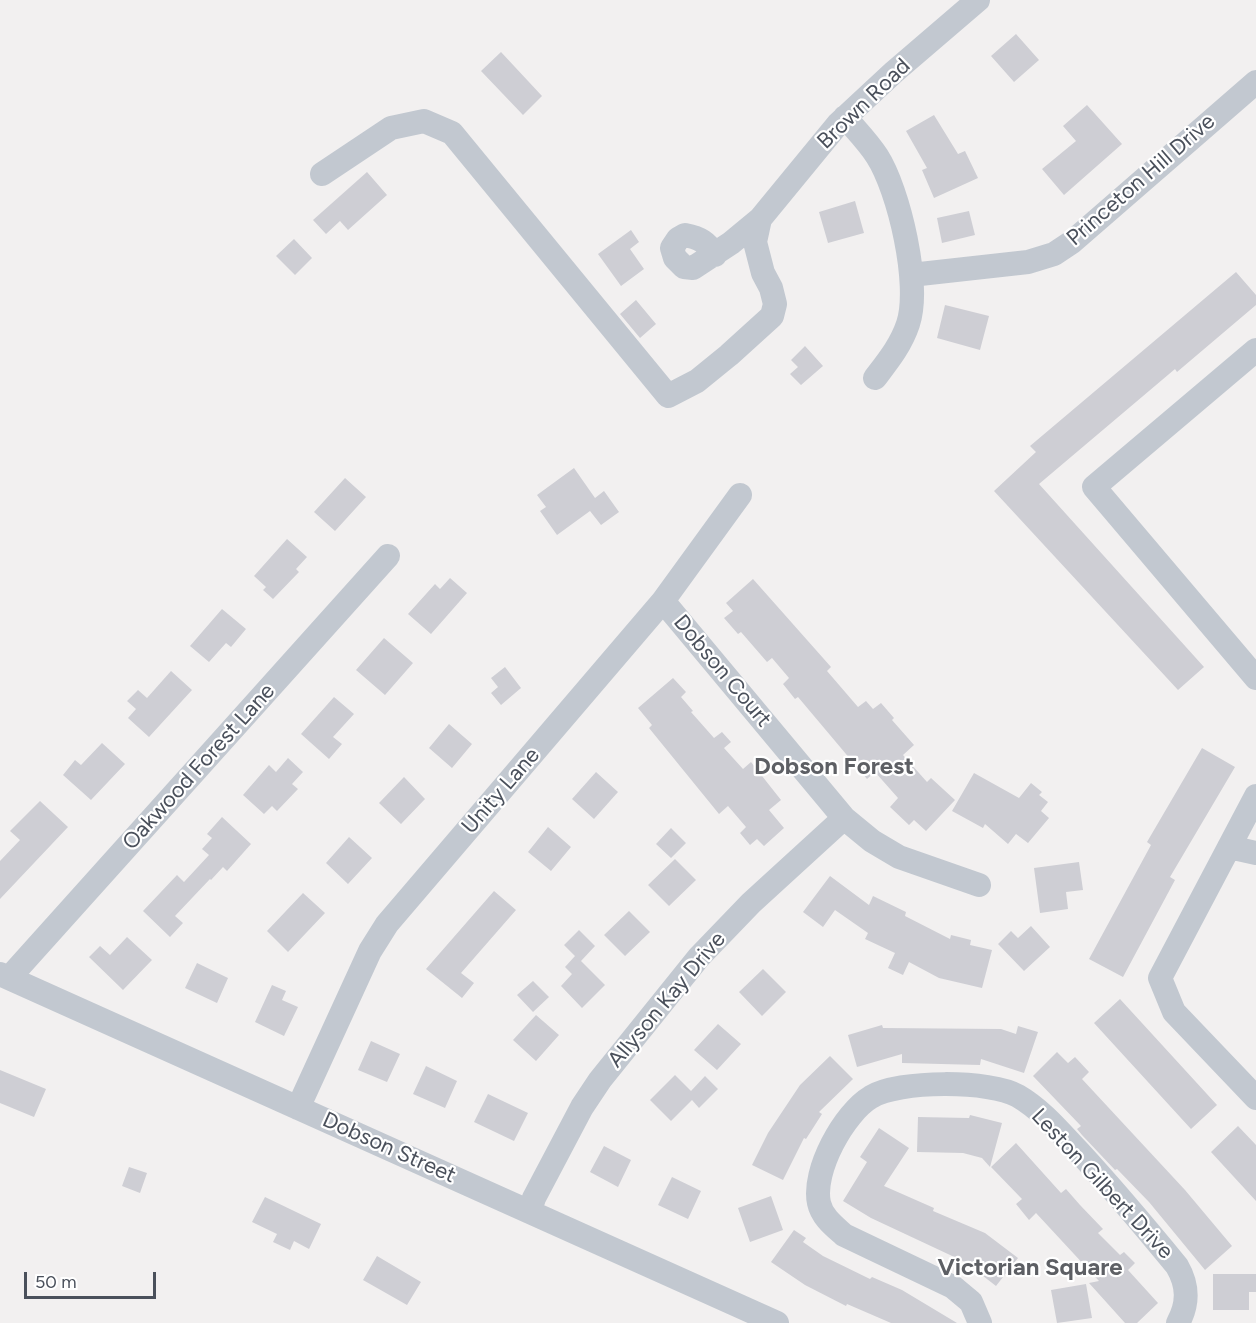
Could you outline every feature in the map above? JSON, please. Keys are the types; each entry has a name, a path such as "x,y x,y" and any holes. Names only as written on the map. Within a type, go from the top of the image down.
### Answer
{"street":[{"name":"Brown Road","path":"715,255 760,219 845,117 978,0"},
{"name":"Princeton Hill Drive","path":"911,275 1028,262 1054,254 1072,242 1256,82"},
{"path":"845,117 877,156 885,172 899,207 911,275 909,322 897,350 874,378"},
{"path":"322,174 391,128 424,121 452,133 668,396 697,381 772,316 775,304 771,288 763,273 755,242 760,219"},
{"path":"1256,350 1094,487 1256,678"},
{"name":"Unity Lane","path":"298,1108 370,951 387,924 663,601 740,495"},
{"name":"Oakwood Forest Lane","path":"4,976 388,556"},
{"name":"Dobson Court","path":"663,601 844,818 872,841 899,857 979,885"},
{"path":"1256,796 1160,978 1174,1012 1256,1098"},
{"name":"Allyson Kay Drive","path":"530,1211 534,1198 582,1107 614,1062 699,957 751,903 844,818"},
{"path":"1229,847 1256,853"},
{"name":"Dobson Street","path":"4,976 777,1323"},
{"name":"Leston Gilbert Drive","path":"980,1323 971,1302 953,1287 844,1235 831,1224 822,1211 818,1196 823,1164 833,1142 852,1116 876,1094 929,1085 972,1084 1003,1090 1018,1096 1055,1127 1102,1177 1177,1266 1185,1280 1187,1296 1178,1323"}],"building":[{"path":"1016,34 1039,60 1014,82 991,56"},
{"path":"501,52 542,96 523,115 481,71"},
{"path":"1087,105 1122,144 1064,195 1042,169 1076,141 1063,126"},
{"path":"934,115 958,154 965,151 978,178 934,198 922,170 927,168 906,131"},
{"path":"367,172 387,195 348,230 340,221 326,234 313,220"},
{"path":"855,201 864,233 828,243 819,212"},
{"path":"969,211 975,235 942,243 937,218"},
{"path":"631,230 639,242 630,249 644,269 621,286 598,254"},
{"path":"294,239 312,258 295,275 276,256"},
{"path":"1236,272 1256,295 1256,305 1177,372 1175,369 1039,484 1204,667 1178,690 994,491 1036,452 1030,446"},
{"path":"636,300 656,324 640,338 620,314"},
{"path":"945,305 989,316 980,350 937,338"},
{"path":"805,346 823,366 801,385 790,374 798,367 791,360"},
{"path":"574,468 595,498 604,491 619,512 601,525 590,511 557,535 540,511 546,507 537,495"},
{"path":"345,478 366,497 335,531 314,512"},
{"path":"287,539 307,557 296,569 299,572 273,599 263,590 266,587 254,576"},
{"path":"450,578 467,593 431,634 408,614 435,584 440,589"},
{"path":"753,579 831,667 827,671 858,707 866,701 873,709 881,703 894,718 892,720 914,745 903,755 927,782 931,778 955,800 926,831 914,820 909,825 890,807 898,798 875,772 867,779 798,697 795,699 783,684 789,678 772,658 767,662 741,632 738,634 724,618 733,611 726,603"},
{"path":"222,609 246,629 231,647 226,643 209,662 190,646"},
{"path":"384,638 413,663 385,695 356,670"},
{"path":"505,667 521,688 501,705 491,693 498,687 491,678"},
{"path":"171,671 192,690 149,737 128,718 136,709 127,701 138,690 147,698"},
{"path":"673,678 686,692 681,697 693,711 691,712 714,738 722,732 731,742 724,748 743,769 751,762 781,800 769,810 784,828 764,846 757,839 750,845 740,833 746,827 728,806 719,814 649,728 652,725 638,708"},
{"path":"334,697 354,714 333,737 342,744 329,759 301,734"},
{"path":"449,724 472,744 452,768 429,748"},
{"path":"102,743 125,764 91,800 63,775 75,760 81,765"},
{"path":"1202,748 1235,767 1170,877 1175,880 1123,977 1089,959 1151,845 1147,842"},
{"path":"288,758 303,772 292,784 298,789 277,811 272,806 264,814 243,795 269,765 276,772"},
{"path":"596,772 618,792 594,819 572,799"},
{"path":"974,773 1019,798 1031,783 1042,792 1039,795 1048,802 1041,811 1049,818 1028,843 1016,834 1008,844 985,824 983,828 952,811"},
{"path":"404,777 425,799 401,824 379,803"},
{"path":"40,801 68,827 0,899 0,861 20,840 10,831"},
{"path":"222,817 251,844 227,871 223,867 175,916 183,923 170,937 143,911 177,875 184,882 209,855 202,849 212,838 207,834"},
{"path":"548,827 571,847 551,871 528,852"},
{"path":"671,828 686,843 671,858 656,844"},
{"path":"349,837 372,858 348,884 326,863"},
{"path":"675,859 696,880 669,906 648,885"},
{"path":"1079,862 1083,890 1066,892 1068,909 1040,913 1034,868"},
{"path":"830,876 869,905 873,896 906,912 905,916 950,939 951,935 971,940 970,945 992,950 982,988 939,978 909,962 903,975 888,968 895,953 865,939 868,933 835,910 823,927 803,912"},
{"path":"494,891 516,910 461,973 474,983 462,998 426,969"},
{"path":"303,893 325,913 288,952 267,931"},
{"path":"629,911 650,932 625,956 604,935"},
{"path":"1031,926 1050,947 1024,971 998,944 1011,931 1018,938"},
{"path":"579,930 595,946 581,961 605,985 582,1008 561,986 572,974 565,967 575,956 564,945"},
{"path":"127,937 152,960 123,990 89,957 100,946 110,955"},
{"path":"197,963 228,978 217,1003 185,988"},
{"path":"763,969 786,992 762,1016 739,992"},
{"path":"533,981 549,997 533,1012 517,995"},
{"path":"272,985 286,991 282,1000 298,1007 284,1036 255,1022"},
{"path":"1120,999 1217,1105 1191,1129 1094,1023"},
{"path":"536,1015 559,1035 536,1061 513,1040"},
{"path":"718,1024 741,1044 717,1070 694,1050"},
{"path":"882,1025 883,1028 1001,1029 1016,1034 1018,1026 1038,1032 1024,1073 981,1059 980,1065 902,1063 902,1054 857,1067 848,1035"},
{"path":"371,1041 400,1054 387,1082 358,1070"},
{"path":"1057,1052 1068,1063 1075,1057 1089,1072 1082,1079 1185,1190 1232,1246 1205,1270 1149,1202 1082,1135 1077,1129 1081,1126 1033,1076"},
{"path":"830,1056 853,1079 819,1112 822,1114 806,1139 804,1138 783,1180 752,1165 768,1133 800,1085"},
{"path":"426,1066 457,1081 445,1108 413,1094"},
{"path":"0,1070 46,1089 34,1117 0,1103"},
{"path":"675,1075 691,1091 705,1076 718,1089 699,1108 692,1100 671,1121 650,1100"},
{"path":"488,1094 528,1113 514,1141 474,1122"},
{"path":"970,1115 1002,1123 990,1167 982,1158 963,1153 917,1152 918,1117 969,1118"},
{"path":"1238,1126 1256,1145 1256,1201 1211,1152"},
{"path":"879,1128 909,1148 884,1186 934,1208 933,1211 985,1233 1018,1258 996,1286 965,1262 871,1218 843,1201 867,1162 860,1157"},
{"path":"1016,1143 1061,1193 1066,1189 1103,1229 1098,1233 1120,1255 1124,1252 1135,1263 1128,1270 1158,1303 1137,1323 1125,1323 1089,1283 1099,1281 1036,1213 1029,1220 1016,1204 1022,1199 991,1167"},
{"path":"604,1146 631,1160 618,1187 590,1172"},
{"path":"129,1167 147,1173 140,1193 122,1186"},
{"path":"672,1177 701,1191 688,1219 658,1205"},
{"path":"771,1196 783,1230 750,1242 738,1208"},
{"path":"265,1197 321,1224 309,1249 294,1241 290,1250 273,1242 277,1234 252,1222"},
{"path":"794,1230 806,1238 803,1242 823,1256 870,1279 872,1277 902,1290 957,1323 891,1323 847,1304 846,1306 805,1285 771,1262"},
{"path":"377,1256 421,1282 407,1305 363,1280"},
{"path":"1213,1274 1256,1274 1256,1292 1249,1292 1249,1310 1213,1310"},
{"path":"1086,1284 1092,1318 1057,1323 1051,1290"}],"district":[{"name":"Dobson Forest","path":"834,767"},
{"name":"Victorian Square","path":"1030,1268"}]}
